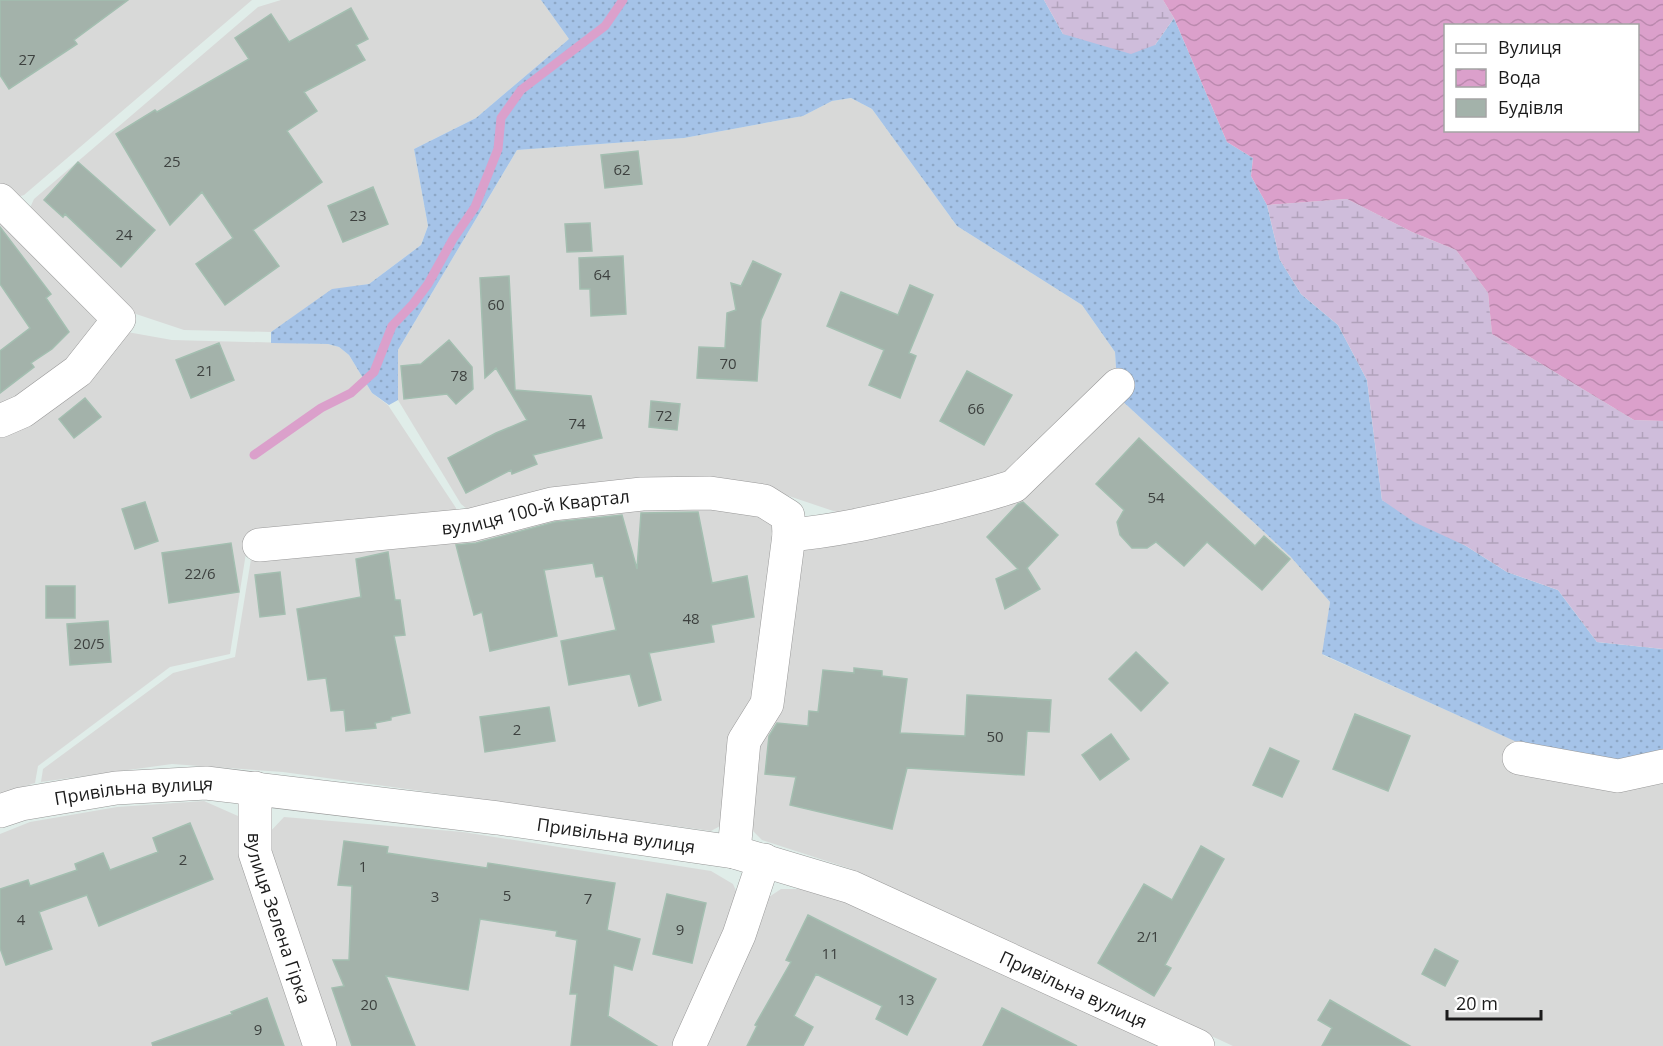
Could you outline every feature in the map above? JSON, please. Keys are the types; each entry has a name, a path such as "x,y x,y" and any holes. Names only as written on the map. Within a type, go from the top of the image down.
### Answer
{"street":[{"path":"0,200 119,319 78,371 23,411 0,421"},
{"path":"789,535 825,532 884,521 992,494 1014,486 1118,385"},
{"name":"вулиця 100-й Квартал","path":"259,545 471,525 552,504 642,494 710,493 764,501 788,516 789,535 767,704 744,741 749,856 739,935 689,1046"},
{"path":"1519,758 1618,776 1663,766"},
{"name":"Привільна вулиця","path":"0,811 21,804 116,788 206,783 498,818 749,856 851,887 1198,1046"},
{"name":"вулиця Зелена Гірка","path":"255,788 255,853 320,1046"}],"shaded area":[{"path":"0,0 252,0 24,195 11,199 0,189"},
{"path":"281,0 541,0 569,39 476,118 414,149 428,226 421,245 369,284 332,290 271,332 184,330 124,310 29,210 34,199 258,7"},
{"path":"541,0 1044,0 1063,34 1155,45 1174,18 1227,142 1253,158 1251,176 1267,205 1280,260 1301,294 1338,325 1367,380 1382,500 1466,546 1507,572 1558,590 1597,642 1663,649 1663,773 1519,743 1322,654 1330,602 1290,556 1118,397 1108,379 1116,368 1115,352 1082,305 957,226 872,109 851,98 832,101 803,116 684,138 517,150 398,350 398,400 389,405 372,393 349,355 339,347 328,344 271,343 271,332 332,289 369,284 421,245 428,226 414,149 476,118 569,39"},
{"path":"851,98 872,109 957,226 1082,305 1115,352 1116,368 1108,379 1002,482 857,519 768,489 472,513 461,504 398,400 398,350 517,150 684,138 803,116 832,101"},
{"path":"0,212 116,330 172,340 328,344 339,347 349,355 372,393 388,405 456,508 457,514 249,534 230,654 170,667 38,766 35,783 0,794"},
{"path":"1118,397 1290,556 1330,602 1323,655 1520,743 1663,773 1663,1046 1233,1046 851,869 762,840 748,826 755,747 804,545 1014,496"},
{"path":"643,499 775,517 757,702 722,825 711,831 283,772 172,764 41,782 43,769 173,673 235,657 252,553"},
{"path":"204,801 238,816 246,830 313,1046 0,1046 0,834 30,822 117,807"},
{"path":"284,817 463,832 711,871 733,884 741,902 682,1046 330,1046 267,835"},
{"path":"781,889 809,889 855,906 1158,1046 697,1046 763,901"}],"green space":[{"path":"1044,0 1163,0 1174,18 1155,45 1131,54 1063,34"},
{"path":"1347,199 1412,232 1456,250 1488,293 1492,334 1634,420 1663,421 1663,649 1597,642 1558,590 1507,572 1466,546 1414,522 1382,500 1367,380 1338,325 1301,294 1280,260 1267,205"}],"water":[{"path":"1163,0 1663,0 1663,421 1634,420 1492,334 1488,293 1456,250 1412,232 1347,199 1267,205 1251,176 1253,158 1227,142 1174,18"}],"building":[{"path":"0,0 128,0 74,40 77,44 9,89 0,75"},
{"path":"351,8 368,39 356,45 365,60 304,92 317,111 287,131 322,182 253,230 279,266 225,305 196,264 233,238 202,192 170,225 116,134 249,59 235,38 271,14 289,42"},
{"path":"638,151 642,184 605,188 601,155"},
{"path":"78,162 155,230 121,267 65,214 63,217 44,200"},
{"path":"373,187 388,224 343,242 328,206"},
{"path":"590,223 592,251 567,252 565,224"},
{"path":"0,227 51,294 46,298 69,332 52,349 31,363 34,367 0,393 0,351 30,328 0,284"},
{"path":"623,256 626,314 591,316 590,289 580,289 579,258"},
{"path":"753,261 781,274 761,320 757,381 697,378 699,347 725,348 727,313 736,310 731,283 741,286"},
{"path":"509,276 515,390 591,396 602,438 533,455 537,464 512,474 511,470 466,493 448,458 527,420 496,368 485,378 480,278"},
{"path":"910,285 933,295 909,353 916,356 900,398 869,385 884,350 827,326 841,292 898,315"},
{"path":"449,340 472,367 473,389 456,404 447,394 404,399 401,366 421,364"},
{"path":"219,343 234,380 191,398 176,360"},
{"path":"967,371 1012,395 984,445 940,421"},
{"path":"85,398 101,417 74,438 59,419"},
{"path":"651,401 680,404 677,430 649,427"},
{"path":"1139,438 1255,546 1264,536 1290,559 1262,590 1207,542 1184,566 1156,542 1147,548 1132,548 1120,535 1117,522 1124,510 1096,484"},
{"path":"145,502 158,541 135,549 122,509"},
{"path":"1023,502 1058,535 1027,568 1040,589 1005,609 996,579 1018,569 987,537 1018,504"},
{"path":"698,512 712,583 747,576 754,617 711,625 714,642 649,653 661,700 639,706 630,674 569,685 561,641 616,630 603,576 596,577 593,563 544,570 557,636 490,651 482,612 474,615 456,545 476,543 555,522 622,515 637,569 641,513"},
{"path":"231,543 239,592 169,603 162,553"},
{"path":"388,552 395,600 400,600 405,635 394,636 410,713 375,723 376,728 346,731 344,710 331,711 326,678 308,680 297,609 361,597 356,559"},
{"path":"280,572 285,614 260,617 255,575"},
{"path":"46,586 75,586 75,618 46,618"},
{"path":"108,621 111,662 70,665 67,624"},
{"path":"1136,652 1168,683 1141,711 1109,679"},
{"path":"854,668 882,671 882,676 907,679 900,733 965,736 967,695 1051,700 1049,732 1027,731 1024,775 907,768 892,829 790,805 796,777 765,774 769,736 777,723 808,726 809,711 818,712 823,670 854,673"},
{"path":"549,707 555,741 485,752 480,717"},
{"path":"1355,714 1410,736 1388,791 1333,769"},
{"path":"1111,734 1129,759 1100,780 1082,755"},
{"path":"1270,748 1299,761 1282,797 1253,785"},
{"path":"190,823 213,879 99,926 87,895 39,912 52,949 6,965 0,948 0,889 28,880 30,886 77,870 75,864 103,853 110,870 158,852 153,838"},
{"path":"344,841 388,847 387,853 487,868 488,863 615,883 607,930 640,939 632,970 614,965 608,1016 657,1046 571,1046 577,994 570,994 577,940 556,936 557,931 480,919 468,990 386,976 415,1046 352,1046 332,988 344,986 333,960 349,960 352,886 338,885"},
{"path":"1201,846 1224,859 1165,965 1171,968 1154,996 1098,963 1144,884 1172,900"},
{"path":"667,894 706,903 692,963 653,954"},
{"path":"808,915 936,979 907,1035 876,1019 882,1006 816,974 794,1016 813,1027 803,1046 747,1046 757,1026 755,1025 791,962 786,960"},
{"path":"1435,949 1458,961 1445,986 1422,974"},
{"path":"267,998 284,1046 153,1046 152,1043 232,1014 231,1012"},
{"path":"1330,1000 1410,1046 1322,1046 1332,1028 1318,1020"},
{"path":"1002,1008 1077,1046 983,1046"}],"waterway":[{"path":"254,455 321,408 351,393 374,372 392,326 428,284 453,239 475,207 498,149 501,118 521,90 605,26 623,0"}]}
